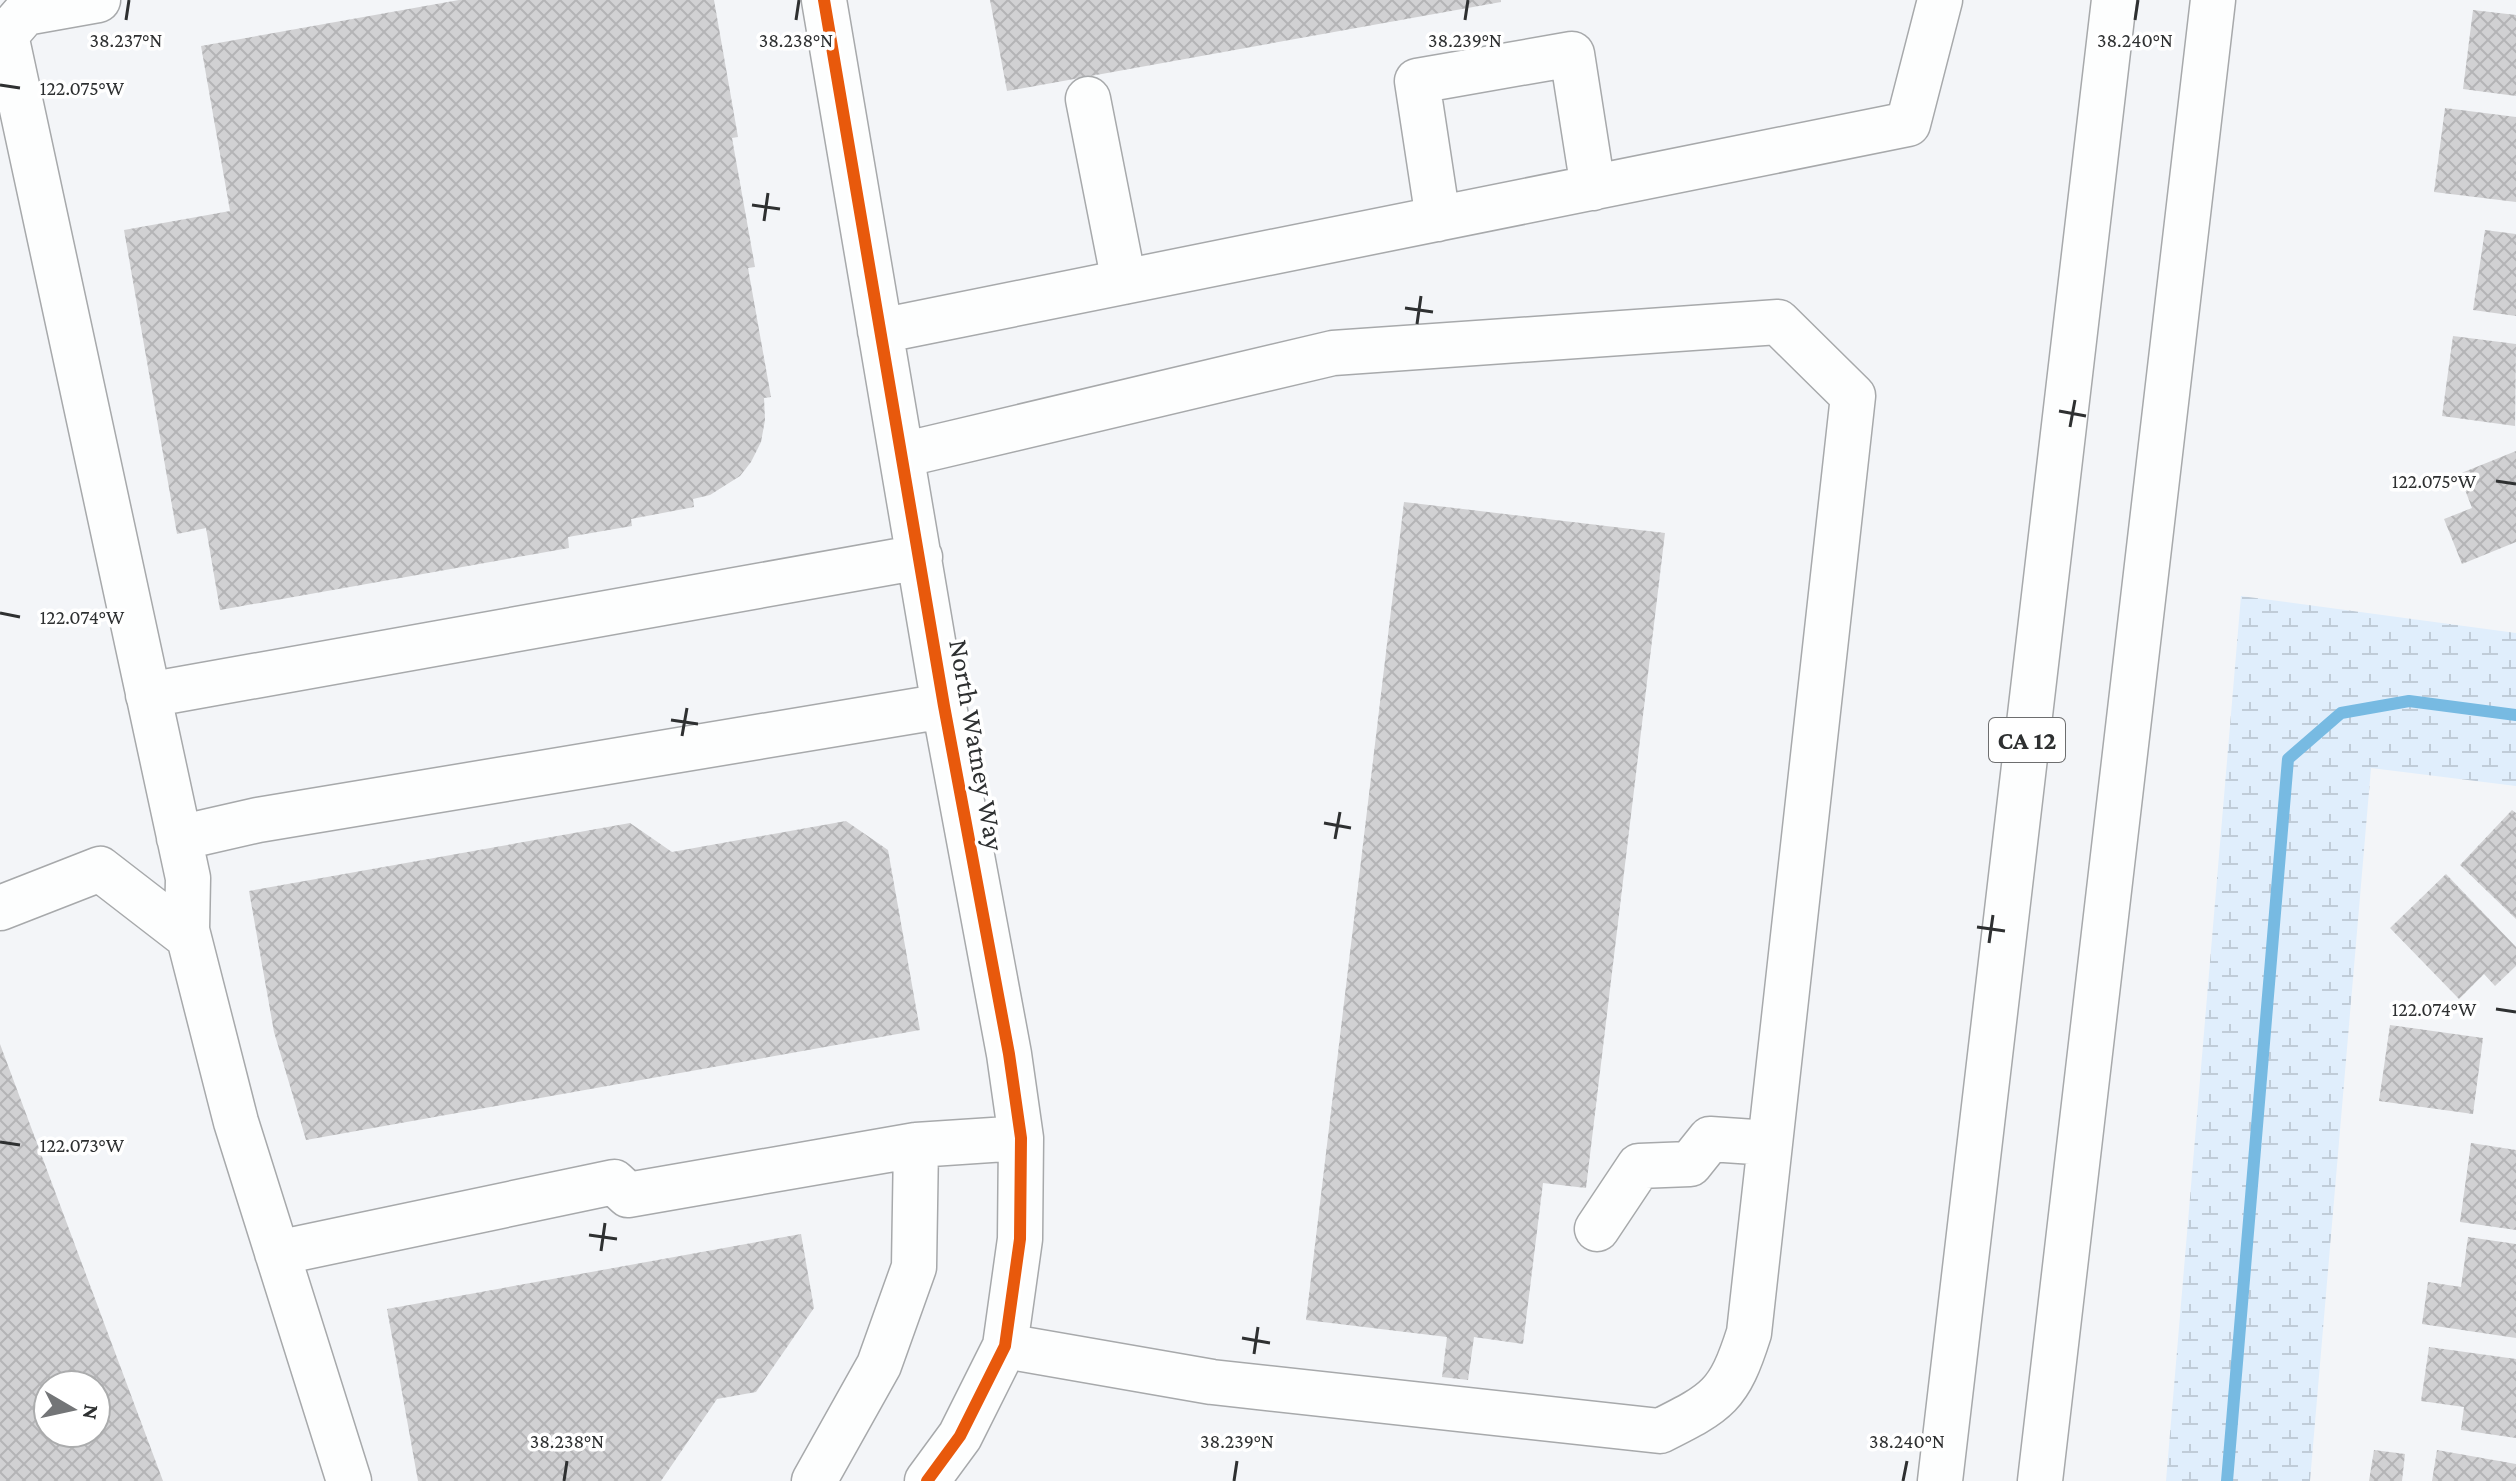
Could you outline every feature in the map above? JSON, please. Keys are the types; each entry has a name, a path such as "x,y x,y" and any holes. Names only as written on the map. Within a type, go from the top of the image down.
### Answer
{"main road":[{"path":"98,0 25,13 6,35 188,878 188,937 236,1122 349,1481"},
{"name":"North Watney Way","path":"824,0 944,706 1009,1054 1021,1138 1020,1239 1005,1346 960,1436 927,1481"},
{"path":"880,331 1908,124 1940,0"},
{"name":"CA 12","path":"1940,1481 2114,0"},
{"path":"2040,1481 2213,0"},
{"path":"1438,219 1417,81 1572,54 1593,188"},
{"path":"1088,99 1124,282"},
{"path":"902,455 1333,353 1778,322 1853,396 1749,1333 1736,1373 1709,1406 1660,1431 1212,1382 1005,1346"},
{"path":"148,695 920,557"},
{"path":"179,838 258,820 944,706"},
{"path":"0,908 100,869 188,937"},
{"path":"277,1253 614,1182 628,1195 916,1145 1021,1138"},
{"path":"1597,1229 1639,1166 1690,1164 1710,1139 1769,1143"},
{"path":"814,1481 879,1365 914,1267 916,1145"}],"green space":[{"path":"2241,596 2516,633 2516,786 2371,768 2310,1481 2166,1481"}],"building":[{"path":"459,0 714,0 738,137 732,138 755,267 748,268 771,397 764,398 765,420 761,442 740,476 710,495 693,499 694,507 631,519 632,526 568,537 569,548 220,610 206,528 177,534 124,230 230,211 201,46"},
{"path":"990,0 1501,0 1501,2 1007,91"},
{"path":"2473,10 2516,15 2516,96 2463,89"},
{"path":"2445,108 2516,117 2516,202 2434,192"},
{"path":"2485,230 2516,234 2516,316 2473,310"},
{"path":"2453,336 2516,344 2515,426 2442,416"},
{"path":"2516,451 2516,542 2462,564 2444,519 2472,508 2459,474"},
{"path":"1404,502 1665,533 1586,1188 1543,1183 1523,1344 1474,1337 1468,1380 1442,1377 1447,1337 1306,1320"},
{"path":"2512,810 2516,813 2516,919 2460,865"},
{"path":"846,821 888,850 920,1030 306,1140 274,1032 249,891 630,823 672,852"},
{"path":"2446,874 2516,947 2516,966 2495,986 2484,974 2459,999 2390,928"},
{"path":"2390,1025 2483,1038 2473,1114 2379,1101"},
{"path":"0,1044 163,1481 0,1481"},
{"path":"2471,1143 2516,1150 2516,1230 2460,1222"},
{"path":"801,1234 814,1308 756,1392 717,1399 661,1481 418,1481 387,1309"},
{"path":"2468,1237 2516,1244 2516,1338 2422,1324 2428,1282 2461,1287"},
{"path":"2429,1347 2516,1359 2516,1438 2461,1430 2464,1407 2421,1401"},
{"path":"2374,1450 2405,1454 2402,1481 2369,1481"},
{"path":"2437,1450 2516,1464 2516,1481 2432,1481"}],"waterway":[{"path":"2227,1481 2288,759 2341,713 2409,701 2516,715"}],"cycle path":[{"path":"824,0 944,706 1009,1054 1021,1138 1020,1239 1005,1346 960,1436 927,1481"}]}
